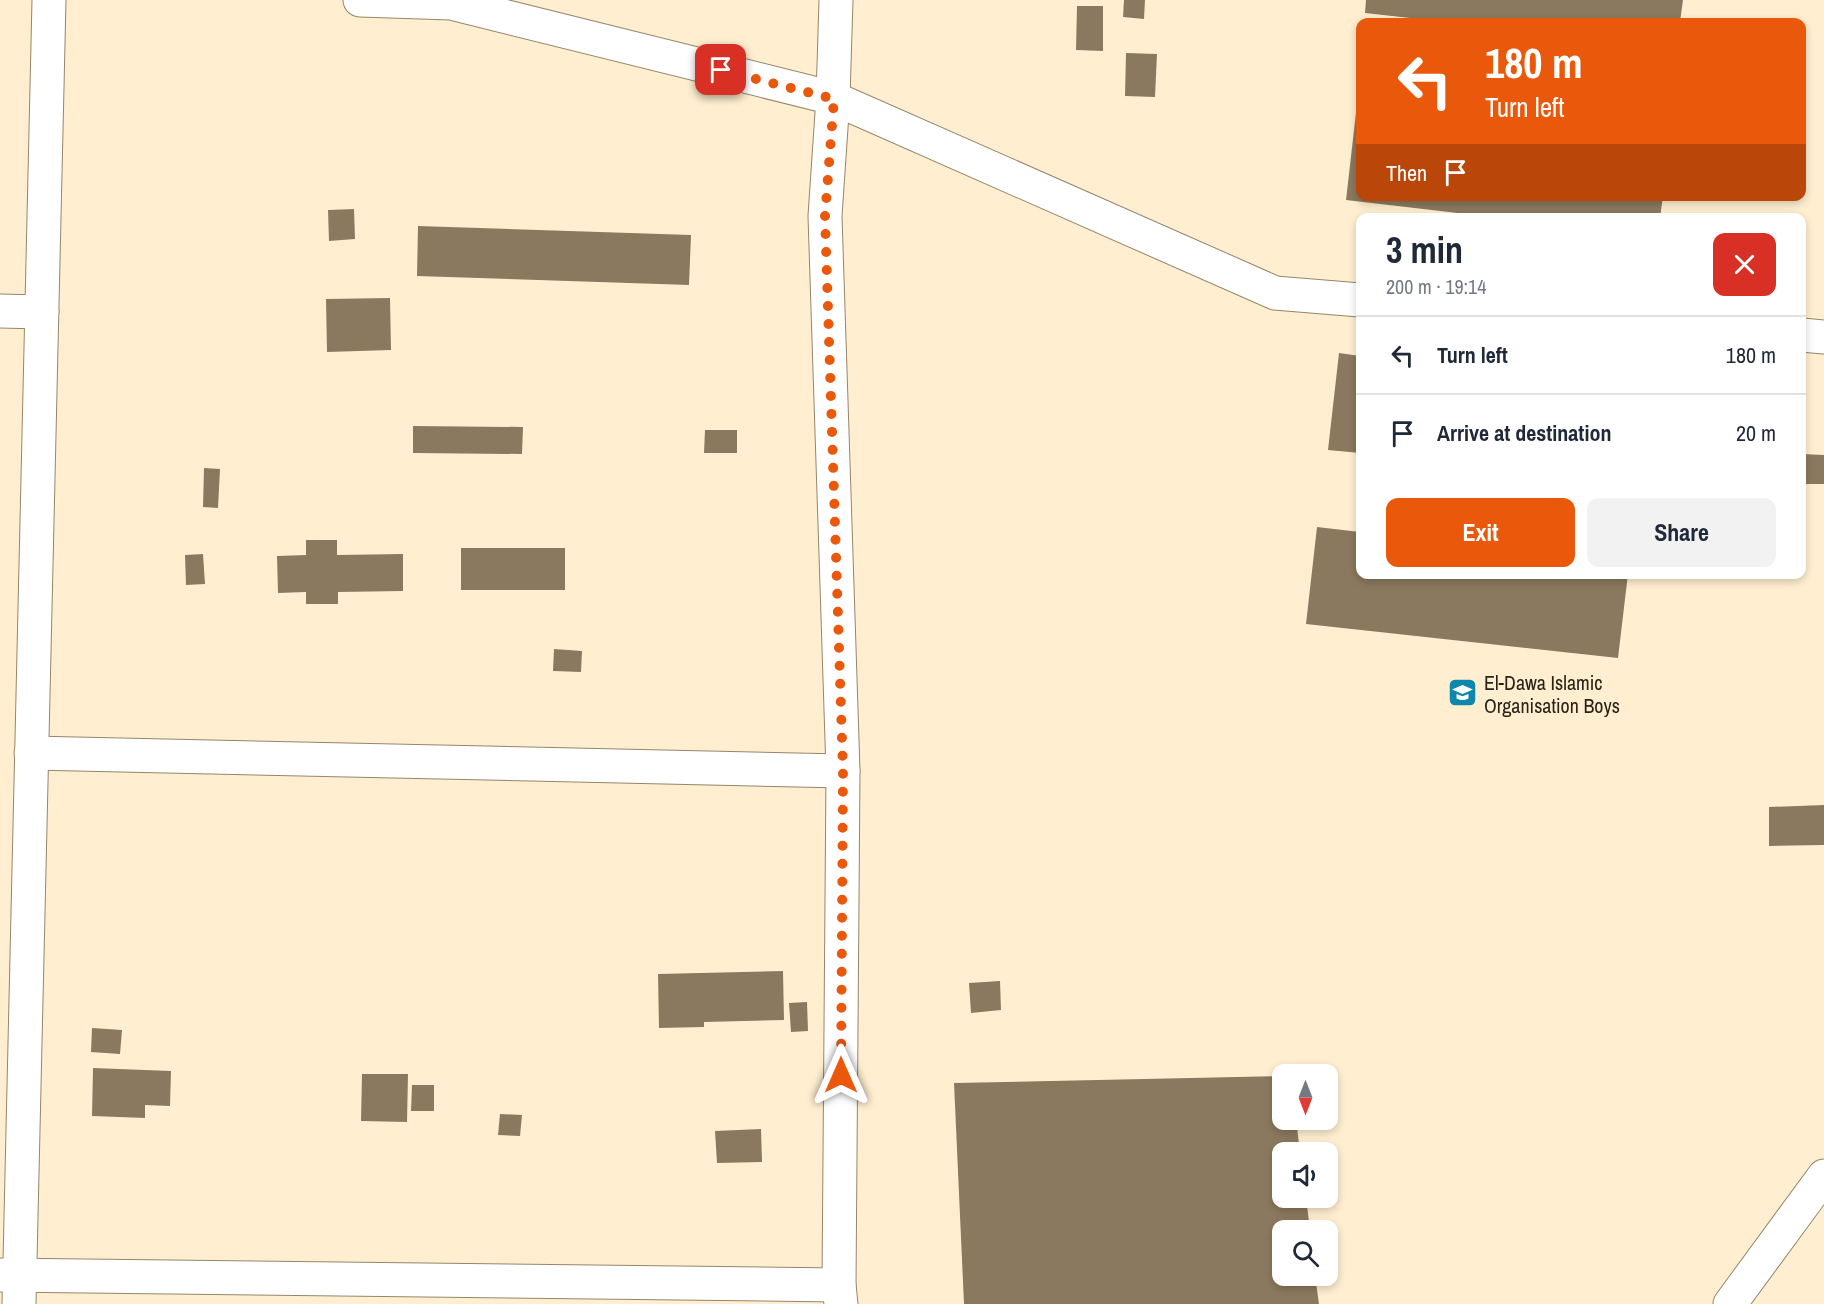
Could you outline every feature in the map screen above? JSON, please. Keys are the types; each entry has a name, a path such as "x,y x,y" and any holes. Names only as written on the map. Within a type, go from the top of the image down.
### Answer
{"street":[{"path":"49,0 31,753 14,917 13,1285 840,1294 843,771 825,216 834,99 836,0"},
{"path":"360,0 452,3 834,99 1275,293 1356,300"},
{"path":"0,311 42,312"},
{"path":"1806,335 1824,337"},
{"path":"31,753 843,771"},
{"path":"1730,1304 1824,1176"}],"building":[{"path":"1124,0 1145,0 1144,19 1123,17"},
{"path":"1366,0 1683,0 1681,18 1410,18 1365,13"},
{"path":"1077,6 1103,6 1103,51 1076,50"},
{"path":"1126,53 1157,54 1155,97 1125,96"},
{"path":"1356,113 1356,201 1662,201 1661,213 1457,213 1346,200"},
{"path":"354,209 355,239 329,241 328,210"},
{"path":"418,226 691,235 689,285 417,276"},
{"path":"390,298 391,350 327,352 326,299"},
{"path":"1339,353 1356,355 1356,453 1328,450"},
{"path":"413,426 523,427 522,454 413,453"},
{"path":"705,430 737,430 737,453 704,453"},
{"path":"1806,454 1824,455 1824,484 1806,484"},
{"path":"204,468 220,469 218,508 203,507"},
{"path":"1317,527 1356,532 1356,579 1627,579 1618,658 1306,624"},
{"path":"306,540 337,540 337,555 403,554 403,591 338,592 338,604 306,604 306,592 278,593 277,556 306,555"},
{"path":"461,548 565,548 565,590 461,590"},
{"path":"203,554 205,584 186,585 185,555"},
{"path":"554,649 582,651 581,672 553,671"},
{"path":"1824,805 1824,845 1769,846 1769,807"},
{"path":"783,971 784,1020 704,1022 704,1027 659,1028 658,974"},
{"path":"1000,981 1001,1010 971,1013 969,983"},
{"path":"807,1002 808,1031 791,1032 789,1003"},
{"path":"92,1028 122,1030 120,1054 91,1052"},
{"path":"93,1068 171,1071 170,1106 145,1105 145,1118 92,1116"},
{"path":"362,1074 408,1074 407,1122 361,1121"},
{"path":"1272,1076 1272,1130 1297,1130 1299,1142 1272,1142 1272,1208 1307,1208 1309,1220 1272,1220 1272,1286 1317,1286 1319,1304 964,1304 954,1083"},
{"path":"412,1085 434,1085 434,1111 411,1111"},
{"path":"500,1114 522,1115 520,1136 498,1135"},
{"path":"761,1129 762,1162 717,1163 715,1131"}],"place":[{"name":"El-Dawa Islamic Organisation Boys","path":"1463,693"}],"route":[{"path":"721,70 834,99 825,216 843,771 841,1075"}]}
